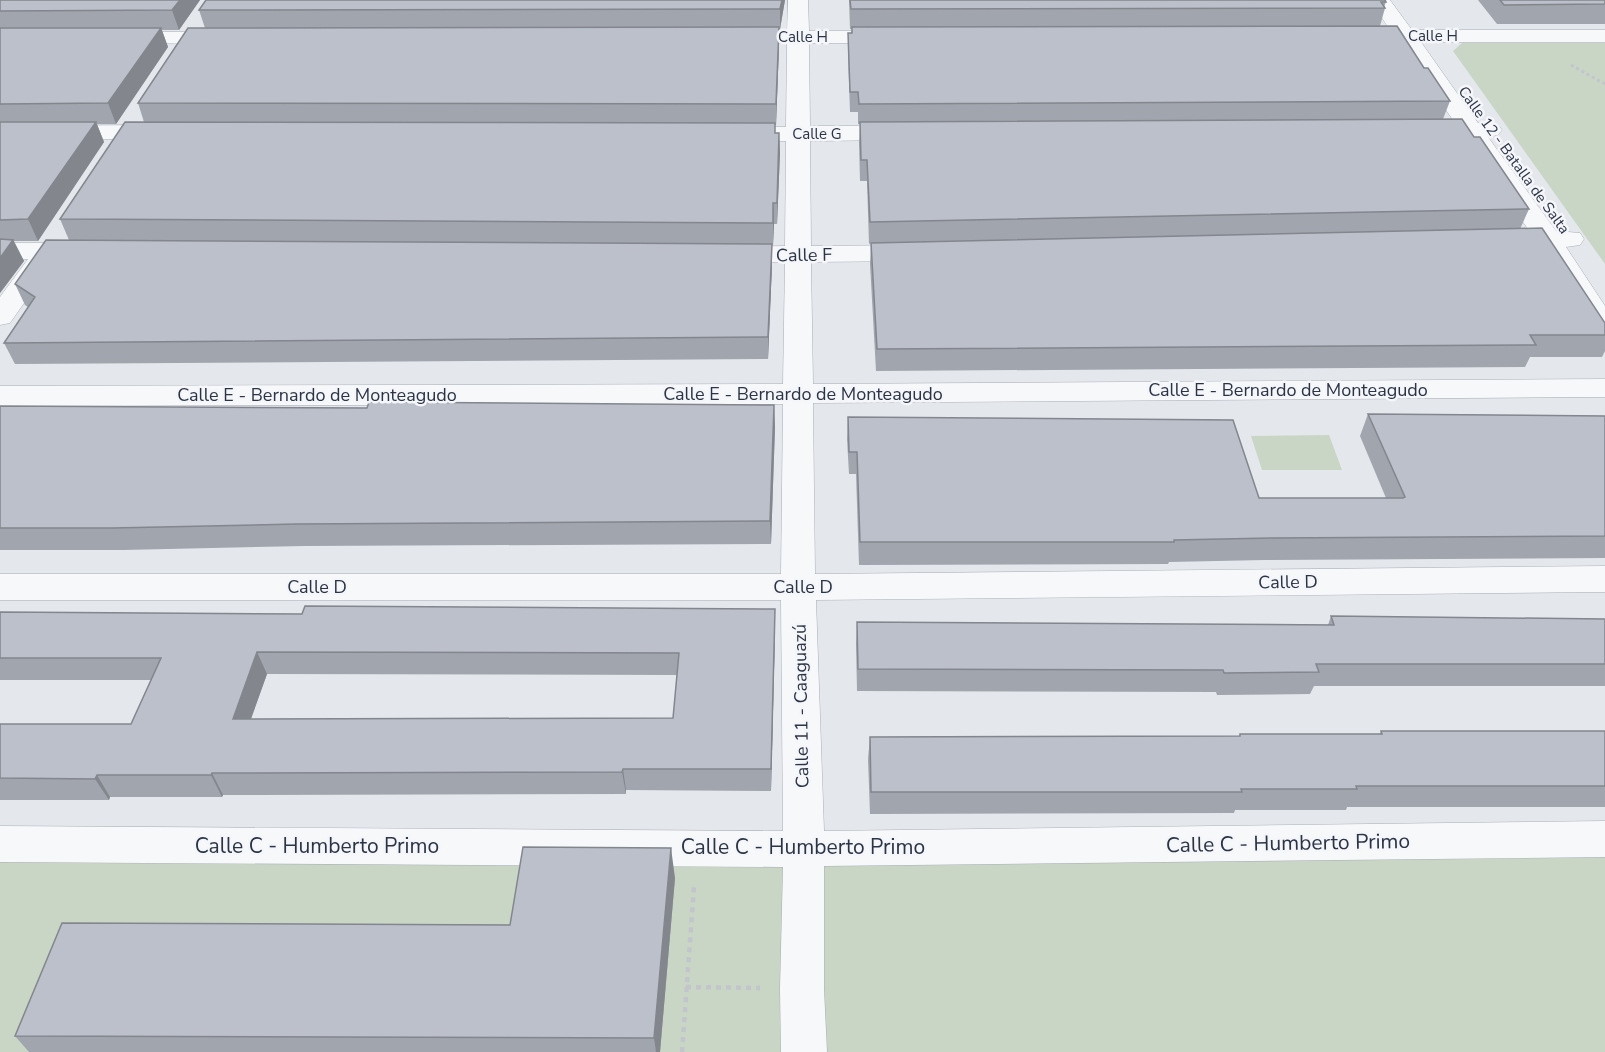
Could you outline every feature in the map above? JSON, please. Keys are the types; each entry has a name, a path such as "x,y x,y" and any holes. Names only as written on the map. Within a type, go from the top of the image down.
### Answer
{"street":[{"name":"Calle 11 - Caaguazú","path":"798,0 796,134 798,587 804,849 802,989 804,1052"},
{"name":"Calle 12 - Batalla de Salta","path":"1380,0 1405,36 1480,130 1559,239 1605,289"},
{"name":"Calle 12 - Batalla de Salta","path":"1404,0 1430,37 1480,130"},
{"name":"Calle H","path":"1334,36 1605,36"},
{"name":"Calle H","path":"716,37 918,37"},
{"path":"93,38 245,38"},
{"path":"1400,130 1480,130"},
{"path":"0,133 185,132"},
{"name":"Calle G","path":"712,134 926,133"},
{"name":"Calle 12 - Batalla de Salta","path":"1559,239 1605,327"},
{"path":"1476,241 1559,239"},
{"path":"0,317 53,241"},
{"path":"0,251 53,241 106,251"},
{"name":"Calle F","path":"702,255 940,252"},
{"name":"Calle E - Bernardo de Monteagudo","path":"0,396 798,394 1605,388"},
{"name":"Calle D","path":"0,587 798,587 1605,579"},
{"name":"Calle C - Humberto Primo","path":"0,844 804,849 1605,839"}],"path":[{"path":"682,1052 697,848"},
{"path":"686,987 802,989"}],"green space":[{"path":"1462,43 1605,43 1605,264 1453,51"},
{"path":"1329,435 1342,470 1262,470 1251,436"},
{"path":"1605,839 1605,1052 0,1052 0,844"}],"building":[{"path":"0,0 180,0 172,10 0,11"},
{"path":"206,0 782,0 780,9 199,10"},
{"path":"850,0 1385,0 1386,2 1381,2 1385,8 851,9"},
{"path":"1500,0 1605,0 1605,4 1504,5"},
{"path":"1397,26 1424,68 1428,68 1450,101 859,104 858,92 850,92 848,33 852,33 852,27"},
{"path":"779,27 776,104 138,103 188,28"},
{"path":"0,28 161,28 108,103 0,104"},
{"path":"1462,119 1474,137 1480,137 1529,209 870,222 867,160 861,160 860,122"},
{"path":"0,122 96,122 28,219 0,220"},
{"path":"125,122 775,123 775,133 779,133 777,203 773,203 773,223 60,219"},
{"path":"1542,228 1605,323 1605,335 1530,335 1536,345 877,349 871,243"},
{"path":"0,239 13,240 0,258"},
{"path":"46,240 772,244 768,337 4,343 35,297 15,284"},
{"path":"369,402 774,405 770,521 0,528 0,406 367,408"},
{"path":"1368,414 1605,416 1605,536 1271,538 1174,540 1174,542 860,542 857,452 849,452 848,417 1233,420 1259,498 1403,498 1405,497"},
{"path":"305,606 775,609 771,769 623,769 622,772 212,773 211,775 97,775 95,779 0,778 0,724 131,724 161,658 0,658 0,612 302,614","holes":["257,652 679,653 673,718 233,719"]},
{"path":"1331,616 1605,619 1605,664 1316,664 1319,672 1224,673 1223,670 858,669 857,622 1334,625"},
{"path":"1381,731 1605,731 1605,786 1356,786 1357,789 1241,789 1242,792 871,792 870,737 1240,736 1240,734 1382,734"},
{"path":"523,847 671,848 654,1038 15,1036 62,923 510,925"}]}
